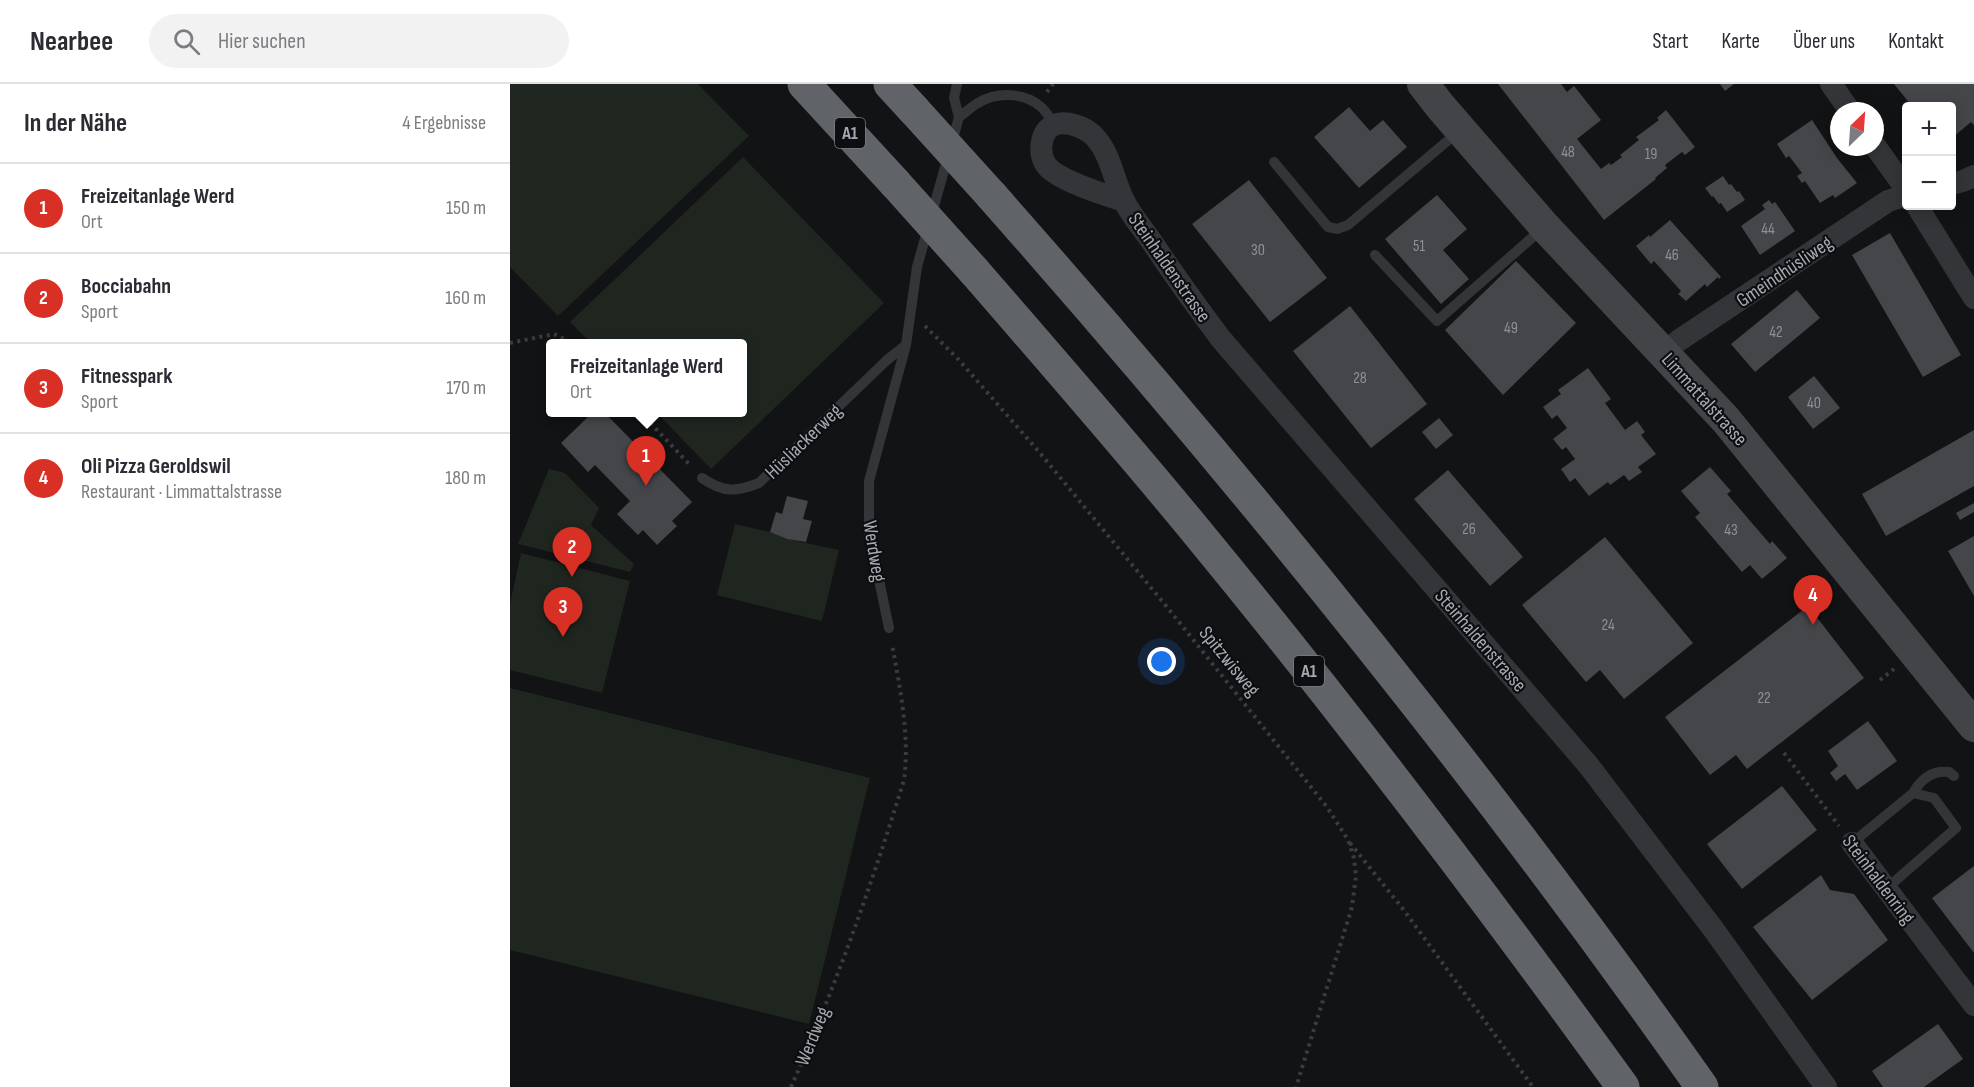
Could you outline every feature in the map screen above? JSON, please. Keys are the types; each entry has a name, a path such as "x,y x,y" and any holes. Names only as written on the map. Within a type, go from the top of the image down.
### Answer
{"highway":[{"name":"A1","path":"804,84 974,271 1192,526 1343,714 1487,900 1623,1087"},
{"path":"890,84 992,195 1198,435 1403,686 1558,890 1702,1087"}],"main road":[{"name":"Limmattalstrasse","path":"1423,84 1545,227 1733,428 1974,726"}],"street":[{"path":"1830,84 1843,102"},
{"name":"Steinhaldenstrasse","path":"1124,201 1065,178 1047,166 1042,155 1041,143 1046,132 1055,124 1065,124 1078,126 1092,134 1103,149 1124,201 1188,295 1227,347 1589,766 1707,921 1826,1087"},
{"path":"1882,156 1902,183"},
{"path":"1956,183 1974,176"},
{"name":"Gmeindhüsliweg","path":"1664,353 1678,341 1888,201 1902,196"},
{"path":"1919,210 1974,298"},
{"name":"Steinhaldenring","path":"1852,843 1974,1005"}],"lane":[{"path":"957,84 954,98 959,117 977,103 1006,95 1024,98 1038,104 1055,124"},
{"name":"Werdweg","path":"889,628 869,532 869,481 906,345 917,267 959,117"},
{"path":"1274,162 1328,227 1337,229 1348,225 1460,130"},
{"path":"1375,255 1437,321 1545,227"},
{"name":"Hüsliackerweg","path":"702,478 714,486 728,490 744,489 759,483 887,360 906,345"},
{"path":"1852,843 1913,793 1918,783 1933,772 1949,772 1954,776"},
{"path":"1887,888 1956,828 1934,798 1913,793"}],"path":[{"name":"Spitzwisweg","path":"909,316 936,335 1040,453 1276,742 1327,807 1348,840 1354,858 1356,876 1352,907 1296,1087"},
{"path":"510,343 554,333 565,339"},
{"path":"645,417 702,478"},
{"name":"Werdweg","path":"791,1087 853,932 904,780 906,765 904,715 889,628"},
{"name":"Steinhaldenring","path":"1784,753 1852,843"},
{"path":"1348,840 1409,917 1533,1087"}],"shaded area":[{"path":"510,84 698,84 749,136 558,316 510,267"},
{"path":"743,157 884,303 711,469 661,417 747,417 747,339 587,339 570,322"},
{"path":"549,469 565,473 599,508 591,525 634,564 630,572 518,544"},
{"path":"735,524 770,532 787,539 839,550 822,621 717,595"},
{"path":"521,553 630,581 602,693 510,670 510,604"},
{"path":"510,688 870,778 809,1024 510,950"}],"building":[{"path":"1498,84 1561,84 1567,92 1574,86 1601,120 1577,139 1601,169 1622,157 1620,155 1639,140 1636,137 1659,120 1657,118 1666,110 1695,147 1685,155 1682,152 1665,165 1667,168 1656,179 1604,220"},
{"path":"1720,84 1734,84 1725,91"},
{"path":"1894,84 1974,84 1974,125 1971,122 1956,135 1956,102 1909,102"},
{"path":"1349,107 1370,131 1383,120 1407,147 1359,188 1314,137"},
{"path":"1812,120 1830,147 1830,156 1836,156 1857,183 1835,198 1833,195 1820,203 1805,181 1802,183 1797,176 1802,173 1789,156 1786,158 1777,144"},
{"path":"1723,176 1745,200 1727,212 1705,188"},
{"path":"1249,180 1327,278 1270,322 1192,224"},
{"path":"1437,195 1467,229 1443,250 1469,279 1441,304 1385,239"},
{"path":"1769,200 1772,204 1775,202 1795,231 1760,255 1741,226 1765,209 1762,205"},
{"path":"1670,220 1721,277 1707,287 1705,284 1686,301 1678,294 1681,291 1654,261 1651,264 1636,246"},
{"path":"1890,233 1961,355 1923,377 1852,255"},
{"path":"1516,261 1576,323 1503,395 1445,330"},
{"path":"1797,290 1820,318 1755,372 1731,344"},
{"path":"1350,306 1427,404 1371,448 1293,351"},
{"path":"1588,368 1611,399 1605,403 1625,430 1637,421 1645,432 1641,435 1656,454 1638,467 1642,472 1629,481 1624,475 1610,485 1608,482 1589,496 1575,478 1570,482 1561,469 1575,459 1566,447 1562,450 1553,439 1567,428 1557,415 1552,419 1543,407 1561,394 1558,390"},
{"path":"1814,376 1840,408 1813,429 1788,397"},
{"path":"588,417 609,417 692,502 672,521 677,526 657,545 643,530 638,535 617,514 630,501 595,465 588,472 561,443"},
{"path":"1439,418 1453,435 1436,449 1422,432"},
{"path":"1974,430 1974,486 1886,536 1862,494"},
{"path":"1710,467 1731,491 1727,494 1770,544 1772,541 1787,558 1762,579 1750,565 1742,572 1695,517 1700,513 1681,491"},
{"path":"1448,470 1523,557 1490,586 1414,499"},
{"path":"787,496 808,501 803,519 812,521 806,542 787,539 770,532 776,512 782,514"},
{"path":"1974,503 1974,512 1960,520 1956,513"},
{"path":"1974,536 1974,596 1948,551"},
{"path":"1605,537 1693,643 1624,699 1600,670 1586,682 1522,605"},
{"path":"1808,606 1864,678 1747,769 1736,755 1710,775 1665,717"},
{"path":"1868,721 1897,761 1857,790 1845,774 1836,781 1830,773 1838,766 1828,751"},
{"path":"1782,786 1817,830 1742,889 1707,844"},
{"path":"1974,866 1974,953 1932,898"},
{"path":"1821,875 1830,890 1854,894 1888,940 1812,1000 1753,927"},
{"path":"1938,1024 1963,1059 1924,1087 1883,1087 1872,1071"}],"place":[{"name":"Freizeitanlage Werd","path":"646,486"},
{"name":"Bocciabahn","path":"572,577"},
{"name":"Oli Pizza Geroldswil","path":"1813,625"},
{"name":"Fitnesspark","path":"563,637"}]}
